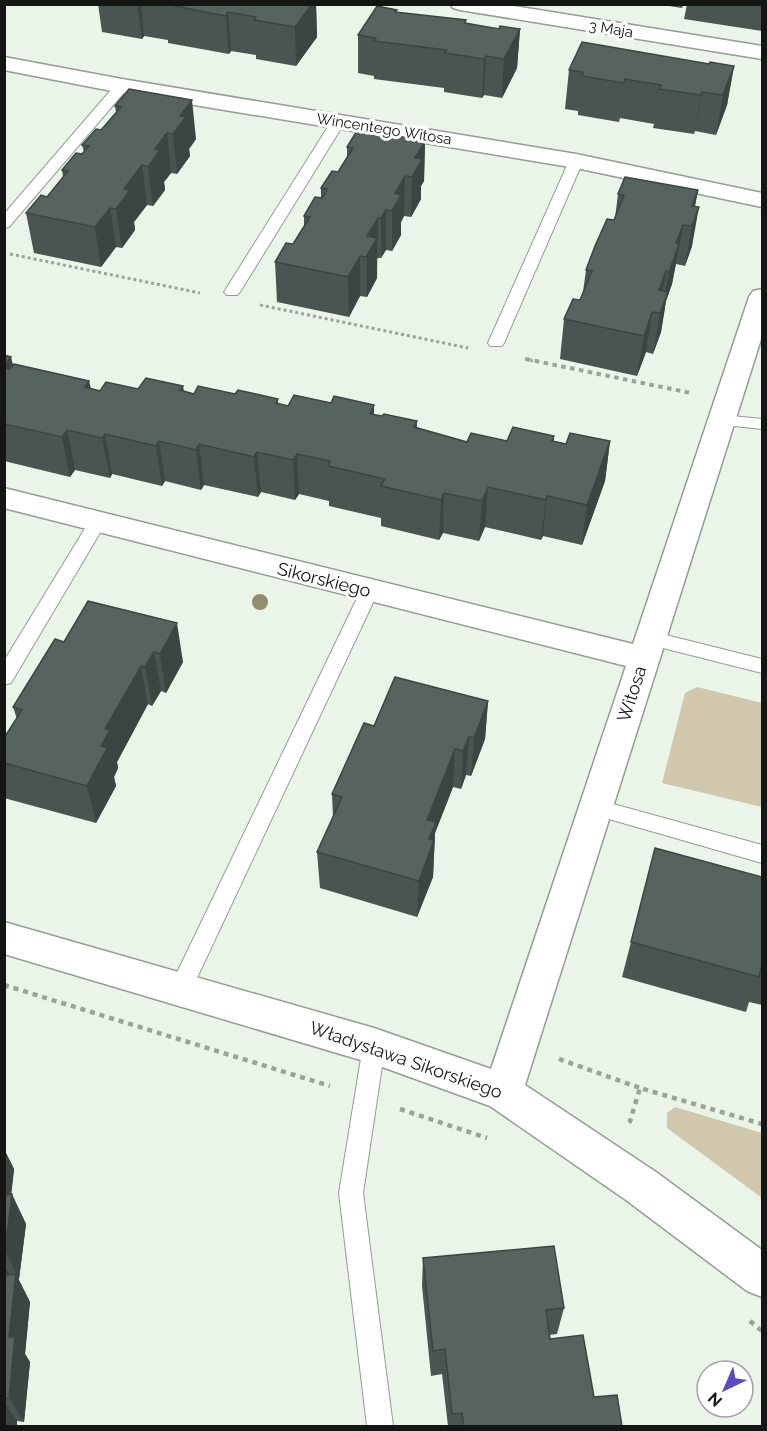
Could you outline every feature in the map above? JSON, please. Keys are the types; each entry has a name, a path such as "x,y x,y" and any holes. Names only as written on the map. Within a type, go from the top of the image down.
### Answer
{"street":[{"name":"3 Maja","path":"460,4 762,53"},
{"name":"Wincentego Witosa","path":"4,63 122,86 576,161 762,200"},
{"name":"Witosa","path":"503,1092 762,297"},
{"name":"Sikorskiego","path":"4,498 369,591 647,648"},
{"name":"Władysława Sikorskiego","path":"4,938 374,1046 503,1092 641,1186 762,1276"}],"lane":[{"path":"4,224 122,86"},
{"path":"232,292 338,122"},
{"path":"496,343 576,161"},
{"path":"722,420 762,424"},
{"path":"4,678 98,521"},
{"path":"181,988 369,591"},
{"path":"647,648 762,666"},
{"path":"596,807 762,854"},
{"path":"374,1046 351,1193 380,1426"}],"path":[{"path":"4,253 204,294"},
{"path":"251,303 474,349"},
{"path":"521,358 698,394"},
{"path":"519,1044 639,1088 762,1124"},
{"path":"639,1088 630,1121 640,1128"}],"shaded area":[{"path":"697,687 762,703 762,807 662,783 685,693"},
{"path":"675,1107 762,1133 762,1198 667,1128 667,1113"}],"building":[{"path":"164,4 312,4 295,27 254,20 256,17 228,12 226,16"},
{"path":"377,6 397,10 395,12 466,20 465,23 499,29 500,26 520,29 504,59 486,56 484,59 445,53 447,50 374,41 376,38 358,35"},
{"path":"582,42 709,64 710,62 734,66 723,95 702,92 701,95 659,89 661,85 625,79 624,83 582,76 583,72 569,70"},
{"path":"129,89 192,100 180,116 186,117 173,134 167,133 155,149 160,150 148,167 142,165 124,189 130,190 116,209 110,208 95,227 26,213 41,195 47,197 68,171 62,170 76,153 82,154 89,146 82,145 96,129 101,130 121,107 115,106"},
{"path":"358,129 425,141 415,158 422,159 412,177 405,176 395,193 401,195 392,211 386,210 381,218 378,218 367,236 377,238 366,257 360,256 348,277 275,262 286,243 293,244 310,217 304,216 315,197 322,198 325,194 327,189 321,188 332,171 338,172 353,148 347,147"},
{"path":"625,177 698,190 692,206 699,207 692,226 683,225 669,272 666,271 659,290 668,292 660,313 652,312 644,336 564,319 573,299 580,300 592,271 586,270 595,246 607,219 614,220 624,195 618,194"},
{"path":"4,355 11,357 4,366"},
{"path":"14,364 89,381 85,387 100,391 106,382 138,389 146,378 183,386 180,390 194,394 198,386 235,394 238,390 278,399 276,403 288,406 294,395 331,403 334,396 374,405 370,414 382,416 384,414 417,421 414,427 467,442 471,433 507,441 513,427 554,436 552,441 566,444 570,433 610,441 587,505 547,496 546,500 488,487 482,501 444,493 441,500 381,486 385,479 328,466 330,461 297,454 293,460 257,452 254,457 199,444 196,450 159,441 156,446 105,434 102,438 67,430 62,437 4,424 4,368 10,369"},
{"path":"88,601 177,623 160,654 154,652 145,667 141,666 105,729 110,730 101,746 107,748 87,786 4,763 4,738 22,710 13,707 55,639 64,642"},
{"path":"395,677 488,701 474,738 469,737 463,751 455,749 427,820 436,822 429,839 434,840 419,881 317,852 342,797 332,794 364,723 374,726"},
{"path":"655,848 762,877 762,967 759,977 631,942"},
{"path":"12,1194 5,1251 4,1251 4,1195"},
{"path":"554,1246 564,1308 546,1310 550,1339 583,1335 594,1397 617,1395 622,1426 464,1426 462,1413 452,1414 445,1349 433,1351 423,1258"},
{"path":"16,1274 9,1337 15,1337 9,1398 4,1398 4,1275"}]}
